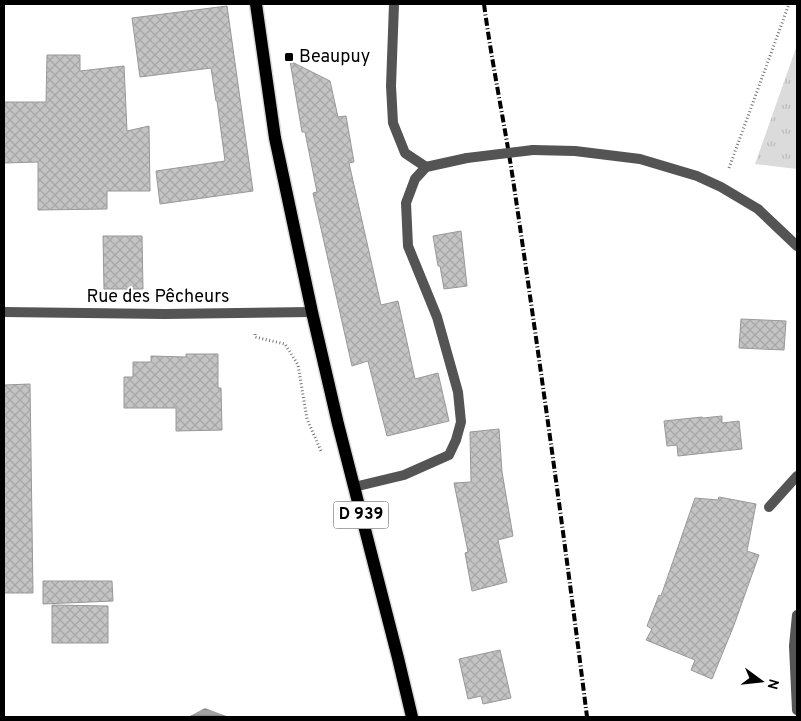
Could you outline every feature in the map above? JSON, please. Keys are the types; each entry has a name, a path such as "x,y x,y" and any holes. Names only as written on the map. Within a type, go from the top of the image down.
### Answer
{"main road":[{"name":"D 939","path":"256,4 275,138 312,312 412,717"}],"street":[{"path":"394,4 393,122 405,153 426,167"},
{"path":"354,487 404,475 450,455 461,422 458,392 437,317 408,246 406,203 415,179 426,167 467,158 533,150 575,151 640,159 697,176 722,187 758,209 797,246"},
{"name":"Rue des Pêcheurs","path":"4,312 156,314 312,312"},
{"path":"769,507 797,476"},
{"path":"797,615 794,646 797,710"}],"path":[{"path":"722,187 788,4"},
{"path":"256,313 255,337 285,344 298,365 307,419 321,452"}],"green space":[{"path":"797,45 797,169 755,164"}],"shaded area":[{"path":"205,708 229,717 188,717"}],"building":[{"path":"227,6 253,191 160,204 156,171 225,161 217,101 211,68 140,77 132,18"},
{"path":"47,55 80,55 80,71 124,66 127,131 149,126 150,191 107,191 107,209 38,210 38,162 4,163 4,102 46,102"},
{"path":"290,61 330,81 338,117 346,116 354,162 349,163 381,305 398,301 415,379 438,373 449,421 387,436 368,361 352,366 313,193 317,192 305,132 302,132"},
{"path":"461,231 467,286 444,289 433,236"},
{"path":"103,236 142,236 143,289 104,289"},
{"path":"741,319 786,321 784,350 739,348"},
{"path":"186,354 218,354 218,388 221,388 222,430 176,431 176,408 124,408 124,377 133,377 133,362 151,362 151,356 186,357"},
{"path":"30,384 33,593 4,593 4,385"},
{"path":"722,416 722,423 739,421 742,449 678,456 677,445 667,446 664,421"},
{"path":"499,429 502,472 513,536 498,540 507,582 472,591 465,553 468,552 454,483 471,482 470,432"},
{"path":"719,497 756,504 747,551 759,555 712,679 691,670 695,660 646,640 652,629 647,626 659,595 661,596 695,498 718,500"},
{"path":"43,581 112,581 113,601 43,604"},
{"path":"52,605 108,606 108,643 52,643"},
{"path":"500,650 511,698 483,704 481,696 468,699 459,659"}],"railway":[{"path":"484,4 524,252 587,717"}],"place":[{"name":"Beaupuy","path":"289,57"}]}
